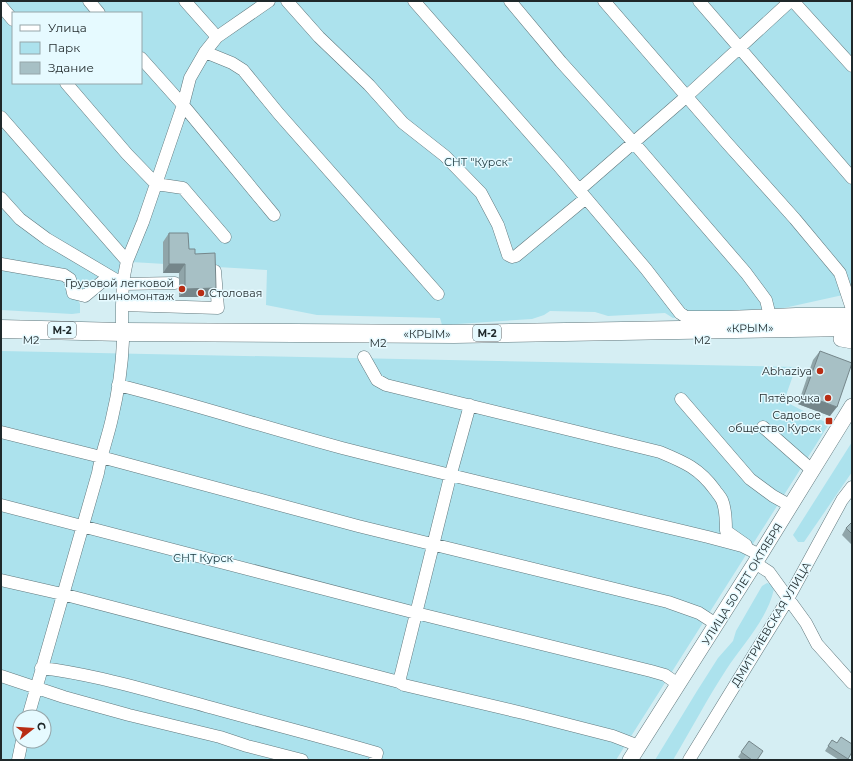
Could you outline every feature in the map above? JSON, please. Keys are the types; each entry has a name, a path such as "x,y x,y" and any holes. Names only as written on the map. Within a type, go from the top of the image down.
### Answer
{"highway":[{"name":"«КРЫМ»","path":"1,329 123,337 457,334 849,336"},
{"name":"М2","path":"1,339 123,337"}],"main road":[{"name":"УЛИЦА 50 ЛЕТ ОКТЯБРЯ","path":"630,760 716,624 756,556 791,506 852,406"}],"street":[{"path":"89,1 98,12"},
{"path":"185,1 217,37"},
{"path":"30,709 112,419 118,384 123,337 123,284 127,261 143,222 183,105 190,78 205,52 217,37 269,1"},
{"path":"287,1 319,37 369,85 403,123 445,156 481,193 496,220 508,255 512,257 516,256 583,194 634,143 792,1 852,66"},
{"path":"414,1 583,194 646,268 680,313 686,317 852,314"},
{"path":"510,1 561,62 634,143 746,273 766,300 770,316"},
{"path":"604,1 795,219 840,273 852,309"},
{"path":"699,1 852,178"},
{"path":"1,6 12,19"},
{"path":"205,52 243,70 279,114 438,294"},
{"path":"142,59 183,105 274,215"},
{"path":"67,84 96,116 127,154 156,184 183,188 225,237"},
{"path":"1,117 127,261"},
{"path":"1,198 20,219 47,239 123,284 175,283"},
{"path":"1,264 64,274 70,279 74,294 85,296 109,276"},
{"path":"122,305 218,308 215,271"},
{"path":"364,357 378,380 386,385 660,452 695,468 722,500 726,515 726,530 744,542 756,556 806,624 817,644 852,683"},
{"path":"118,384 174,399 253,424 742,546 756,556"},
{"path":"681,399 750,479 773,496 791,506"},
{"path":"399,682 434,545 450,474 470,405"},
{"path":"764,427 813,470"},
{"path":"1,432 101,457 358,526 668,602 699,613 716,624"},
{"name":"ДМИТРИЕВСКАЯ УЛИЦА","path":"689,760 788,599 842,500 852,487"},
{"path":"1,505 416,613 651,671 665,675 678,684"},
{"path":"1,580 62,594 399,682 404,685 605,734 639,746"},
{"path":"41,668 69,671 274,724 376,753 375,760"},
{"path":"1,676 35,688 130,715 220,737 247,746 302,760"},
{"path":"18,760 20,749"}],"green space":[{"name":"СНТ \"Курск\"","path":"1,1 852,1 852,293 784,308 703,312 673,318 665,313 608,316 595,312 550,311 544,315 532,319 442,325 440,318 317,315 266,305 267,270 131,262 119,279 99,274 93,284 78,300 80,304 80,313 72,314 1,310"},
{"name":"СНТ Курск","path":"1,351 796,367 784,401 829,424 616,760 1,760"},
{"path":"852,442 852,472 804,542 798,542 793,535"},
{"path":"767,583 774,589 766,611 719,681 673,760 655,760 718,658 733,641 736,631 762,586"}],"building":[{"path":"169,233 188,233 189,249 195,249 195,254 215,253 216,288 185,289 185,264 169,264"},
{"path":"820,351 852,363 837,407 804,395"},
{"path":"852,522 852,534 846,528"},
{"path":"841,737 852,744 852,752 848,759 828,746 832,740 837,743"},
{"path":"749,741 763,751 757,760 752,760 741,752"}],"place":[{"name":"Грузовой легковой шиномонтаж","path":"182,289"},
{"name":"Столовая","path":"201,293"},
{"name":"Abhaziya","path":"820,371"},
{"name":"Пятёрочка","path":"828,398"},
{"name":"Садовое общество Курск","path":"829,421"}]}
